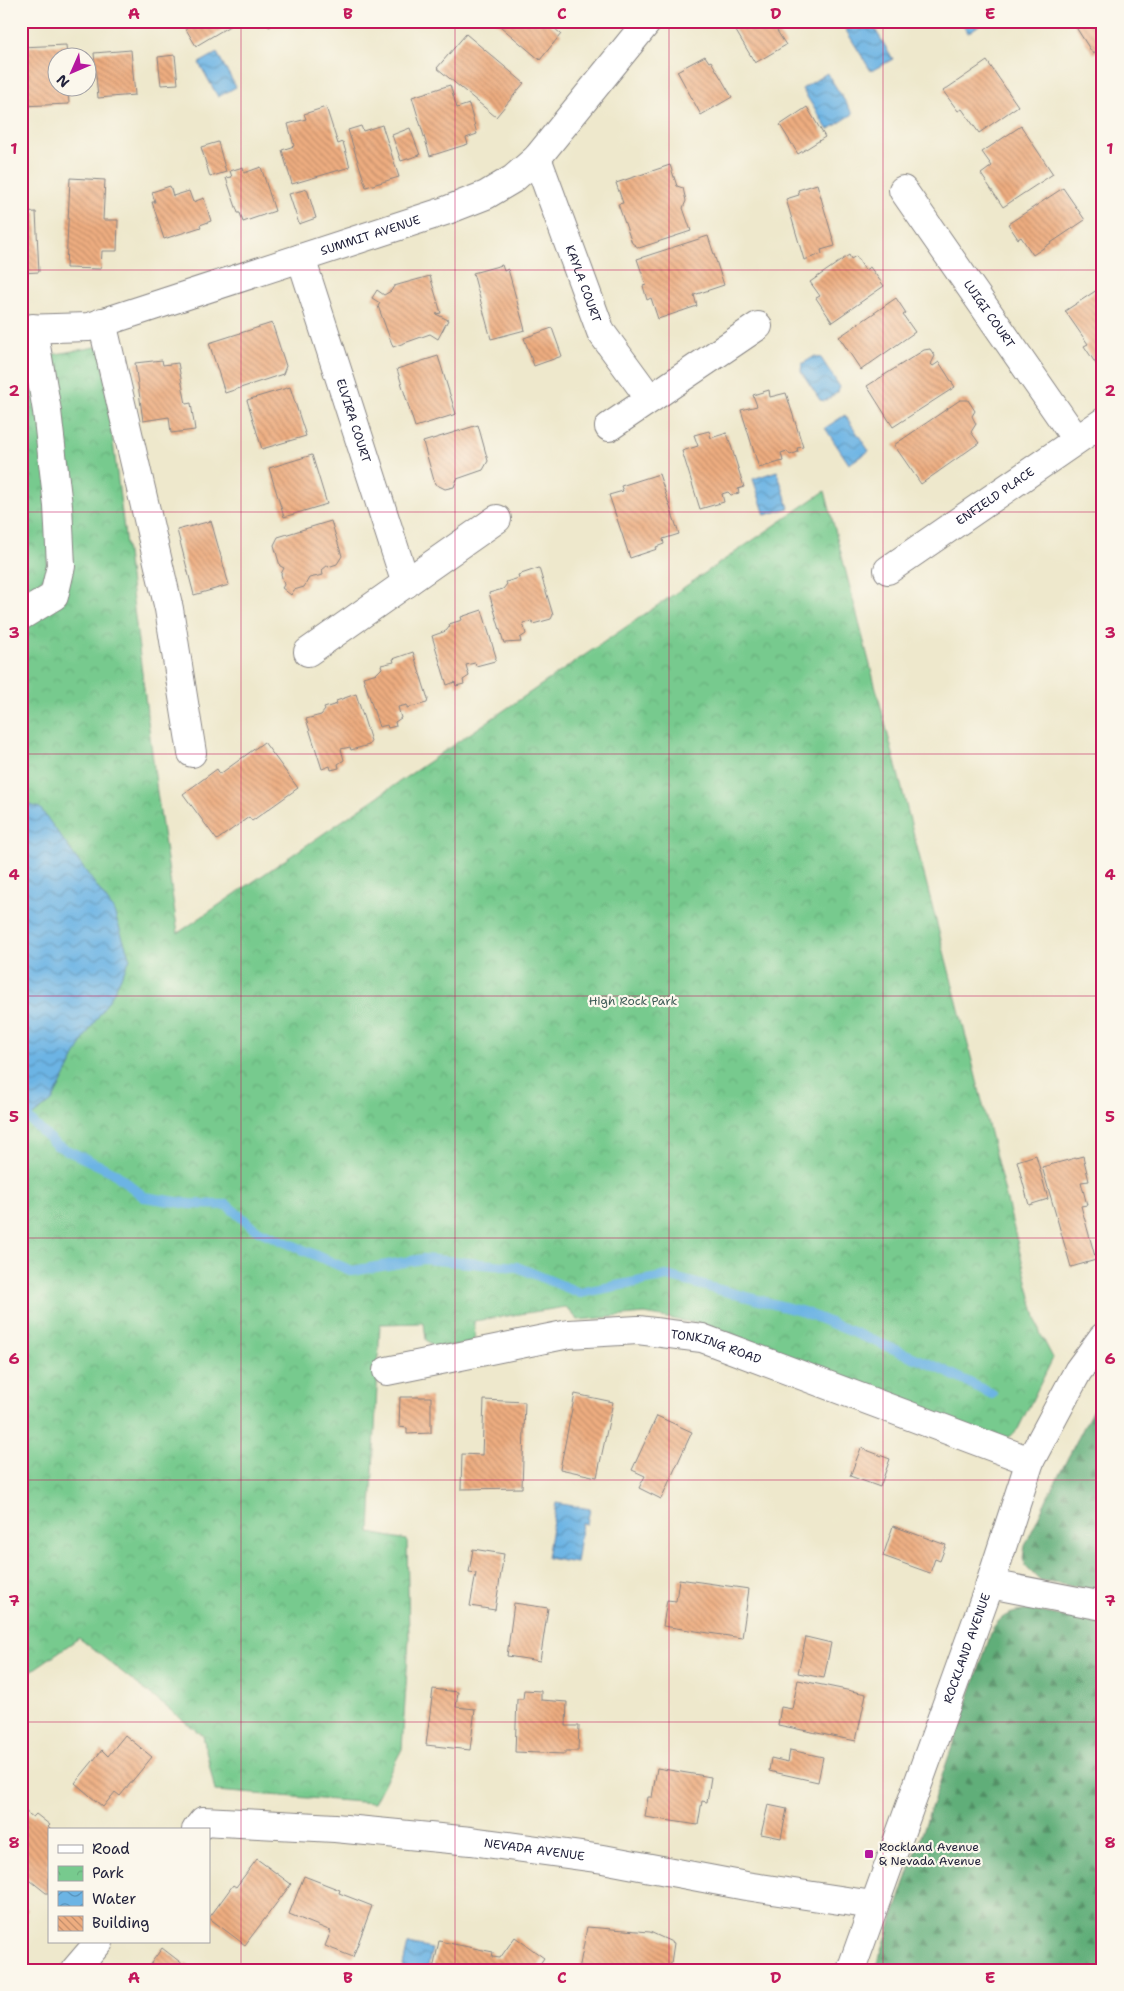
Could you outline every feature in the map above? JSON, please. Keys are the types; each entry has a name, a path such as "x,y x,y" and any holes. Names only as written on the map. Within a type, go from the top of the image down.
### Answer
{"street":[{"name":"SUMMIT AVENUE","path":"27,328 89,326 444,211 486,195 513,179 537,158 648,21"},
{"name":"KAYLA COURT","path":"537,158 601,332 650,399"},
{"name":"LUIGI COURT","path":"904,190 1076,439"},
{"name":"ELVIRA COURT","path":"301,258 406,584"},
{"path":"102,322 168,609 192,753"},
{"path":"609,427 758,326"},
{"path":"21,616 54,596 61,566 58,506 48,411 27,328"},
{"name":"ENFIELD PLACE","path":"888,570 1103,422"},
{"path":"308,652 497,519"},
{"name":"TONKING ROAD","path":"387,1372 568,1334 638,1330 702,1338 1030,1461"},
{"name":"ROCKLAND AVENUE","path":"851,1970 990,1584 1030,1461 1078,1371 1103,1337"},
{"path":"990,1584 1103,1606"},
{"name":"NEVADA AVENUE","path":"198,1828 203,1821 335,1828 471,1841 602,1859 746,1886 873,1905"},
{"path":"75,1970 97,1944"}],"green space":[{"name":"High Rock Park","path":"101,346 157,792 178,933 825,491 963,1025 1040,1333 1053,1358 1018,1429 1011,1436 1001,1440 711,1326 645,1314 578,1320 566,1307 474,1321 475,1338 469,1344 434,1347 426,1340 424,1323 380,1324 370,1533 407,1540 409,1638 402,1749 374,1803 215,1791 203,1736 79,1638 21,1678 21,354 56,354"},
{"path":"1103,1390 1103,1591 1040,1581 1025,1566 1023,1558 1025,1546 1049,1494"},
{"path":"1030,1610 1103,1624 1103,1970 875,1970 993,1628 1005,1616"}],"water":[{"path":"846,21 870,21 893,59 871,71 842,24"},
{"path":"961,21 985,21 968,33"},
{"path":"217,53 236,87 218,97 199,63"},
{"path":"827,73 853,114 828,130 802,89"},
{"path":"815,356 821,358 840,387 838,392 825,401 820,400 801,371 802,364"},
{"path":"845,415 869,451 849,464 825,428"},
{"path":"777,471 789,508 765,515 753,479"},
{"path":"21,802 40,808 113,909 130,959 111,997 86,1035 52,1101 21,1125"},
{"path":"556,1503 590,1509 587,1524 582,1523 576,1563 547,1558"},
{"path":"408,1944 432,1949 427,1970 402,1970"}],"building":[{"path":"181,21 238,21 196,46"},
{"path":"265,21 279,21 269,27"},
{"path":"494,21 546,21 561,34 540,60"},
{"path":"730,21 775,21 772,23 786,45 755,63"},
{"path":"1072,21 1103,21 1103,48 1093,54"},
{"path":"466,34 524,83 496,117 437,68"},
{"path":"66,45 66,48 48,48 48,98 69,98 69,104 21,106 21,47"},
{"path":"131,50 135,95 98,98 98,53"},
{"path":"175,55 178,84 161,85 158,57"},
{"path":"705,56 709,62 711,61 732,97 701,115 677,71"},
{"path":"987,61 1018,106 979,133 962,109 958,111 943,91"},
{"path":"450,85 457,108 469,104 477,134 466,138 468,144 430,156 412,97"},
{"path":"326,107 338,144 343,142 350,167 292,184 282,150 294,146 288,124 306,119 304,114"},
{"path":"807,107 825,137 798,154 780,125"},
{"path":"382,125 399,177 366,187 348,130 361,126 363,131"},
{"path":"1021,126 1053,174 1003,207 981,174 992,166 982,152"},
{"path":"410,128 420,155 401,161 392,135"},
{"path":"218,142 226,172 210,177 201,147"},
{"path":"670,165 677,186 683,188 686,201 683,208 691,231 639,248 632,243 618,204 623,203 616,183"},
{"path":"243,167 244,173 261,167 275,211 243,222 226,178 232,177 230,171"},
{"path":"70,178 105,180 103,220 118,220 117,251 102,251 101,269 66,268"},
{"path":"817,184 835,246 821,250 822,254 804,260 786,199 799,195 798,190"},
{"path":"170,186 173,196 189,191 193,202 204,198 211,221 200,225 201,227 164,239 152,202 155,202 152,192"},
{"path":"1063,188 1085,220 1033,255 1021,237 1018,239 1008,224"},
{"path":"307,189 316,218 299,224 289,194"},
{"path":"36,212 39,272 21,273 21,213"},
{"path":"708,236 724,285 694,295 697,306 658,319 651,298 647,300 643,286 646,285 637,259"},
{"path":"849,255 851,259 856,256 865,270 870,267 884,286 832,322 816,298 820,296 810,282"},
{"path":"502,265 504,271 508,269 525,330 491,339 473,273"},
{"path":"430,276 441,313 436,314 448,320 438,339 430,334 393,347 378,306 380,303 372,298 377,290 384,295 391,291 394,286"},
{"path":"1103,286 1103,364 1098,367 1084,346 1088,344 1065,311"},
{"path":"896,298 906,313 903,315 915,332 861,370 839,337"},
{"path":"272,323 286,366 283,374 225,393 209,343"},
{"path":"552,328 562,356 534,366 524,338"},
{"path":"930,349 935,356 931,364 933,366 939,362 955,387 893,427 867,386 924,350"},
{"path":"438,356 456,414 415,427 397,369"},
{"path":"162,360 163,365 178,363 186,404 191,403 195,430 171,433 169,417 143,421 135,363"},
{"path":"290,387 306,436 262,449 247,400"},
{"path":"769,390 770,397 786,393 803,447 797,448 798,452 790,455 787,451 781,453 783,461 759,468 741,410 757,406 753,395"},
{"path":"960,400 968,400 975,411 972,416 976,424 971,432 979,443 921,484 894,445"},
{"path":"478,425 488,461 483,470 457,479 454,487 445,489 435,484 423,442"},
{"path":"709,431 711,438 727,433 744,487 738,489 739,493 731,495 728,492 722,494 724,502 700,509 682,451 698,446 694,435"},
{"path":"312,455 327,504 284,517 269,468"},
{"path":"659,474 679,534 663,539 664,544 656,547 657,549 630,558 609,495 623,491 621,486"},
{"path":"211,521 229,585 194,595 177,530"},
{"path":"331,521 342,556 337,564 328,567 328,565 322,570 323,575 309,578 304,587 294,590 291,595 282,588 284,585 281,574 284,568 280,566 274,545 278,537"},
{"path":"539,568 553,615 551,619 533,624 532,621 523,623 526,634 520,638 521,642 504,643 489,593 503,589 507,584 506,582 519,578 518,575"},
{"path":"482,610 496,657 495,661 476,666 475,663 466,665 469,676 463,680 464,684 456,686 455,682 447,685 432,636 446,631 450,626 449,624 462,620 461,617"},
{"path":"413,652 428,699 427,703 407,708 407,705 398,707 401,718 395,722 396,726 388,728 387,725 379,727 363,677 377,673 382,668 381,665 394,662 393,659"},
{"path":"356,694 371,741 369,745 351,750 350,747 341,749 344,760 338,764 339,768 331,770 330,766 322,769 306,719 321,715 325,710 324,708 337,704 336,701"},
{"path":"264,742 298,788 252,821 249,817 217,840 183,794 217,769 220,774"},
{"path":"1036,1155 1048,1199 1029,1205 1017,1161"},
{"path":"1083,1156 1089,1181 1081,1182 1087,1205 1081,1206 1096,1260 1071,1267 1042,1167"},
{"path":"575,1394 613,1402 597,1477 560,1469"},
{"path":"400,1397 431,1397 431,1433 407,1434 407,1428 399,1427"},
{"path":"484,1400 525,1402 522,1488 461,1489 462,1454 482,1455"},
{"path":"657,1416 692,1432 661,1499 639,1488 645,1476 632,1470"},
{"path":"861,1448 890,1459 880,1487 850,1476"},
{"path":"893,1526 946,1545 940,1561 935,1559 930,1573 883,1556"},
{"path":"473,1549 504,1554 495,1610 470,1606 476,1573 469,1572"},
{"path":"679,1579 749,1589 742,1638 663,1626 667,1600 676,1601"},
{"path":"514,1603 548,1608 540,1661 507,1656"},
{"path":"806,1637 831,1643 824,1678 798,1673"},
{"path":"798,1680 866,1694 856,1741 778,1725 781,1707 792,1709"},
{"path":"433,1689 458,1692 456,1707 475,1709 470,1750 426,1745"},
{"path":"524,1690 541,1691 541,1700 567,1702 566,1726 579,1726 578,1751 565,1751 565,1754 515,1752 517,1699 523,1699"},
{"path":"125,1735 152,1757 120,1796 115,1792 103,1807 75,1783 102,1750 108,1756"},
{"path":"790,1750 823,1757 818,1782 769,1771 771,1758 788,1762"},
{"path":"657,1768 711,1777 707,1802 702,1801 698,1825 645,1817 648,1797 652,1797"},
{"path":"768,1805 787,1809 781,1838 761,1834"},
{"path":"26,1812 33,1817 36,1814 50,1825 48,1827 48,1893 21,1873 21,1819"},
{"path":"257,1859 291,1884 245,1945 210,1919 233,1885 236,1887"},
{"path":"304,1876 340,1890 339,1893 372,1906 353,1957 325,1946 331,1931 289,1914"},
{"path":"21,1904 28,1910 21,1917"},
{"path":"587,1927 650,1932 674,1943 670,1970 579,1970"},
{"path":"515,1937 544,1958 536,1970 433,1970 439,1941 493,1952 492,1957 500,1958"},
{"path":"162,1948 184,1965 186,1963 196,1970 146,1970"}],"waterway":[{"path":"29,1119 56,1145 113,1172 144,1197 190,1204 227,1205 255,1229 352,1271 423,1259 517,1267 580,1293 667,1276 804,1312 937,1367 992,1394"}],"place":[{"name":"Rockland Avenue & Nevada Avenue","path":"869,1854"}]}
